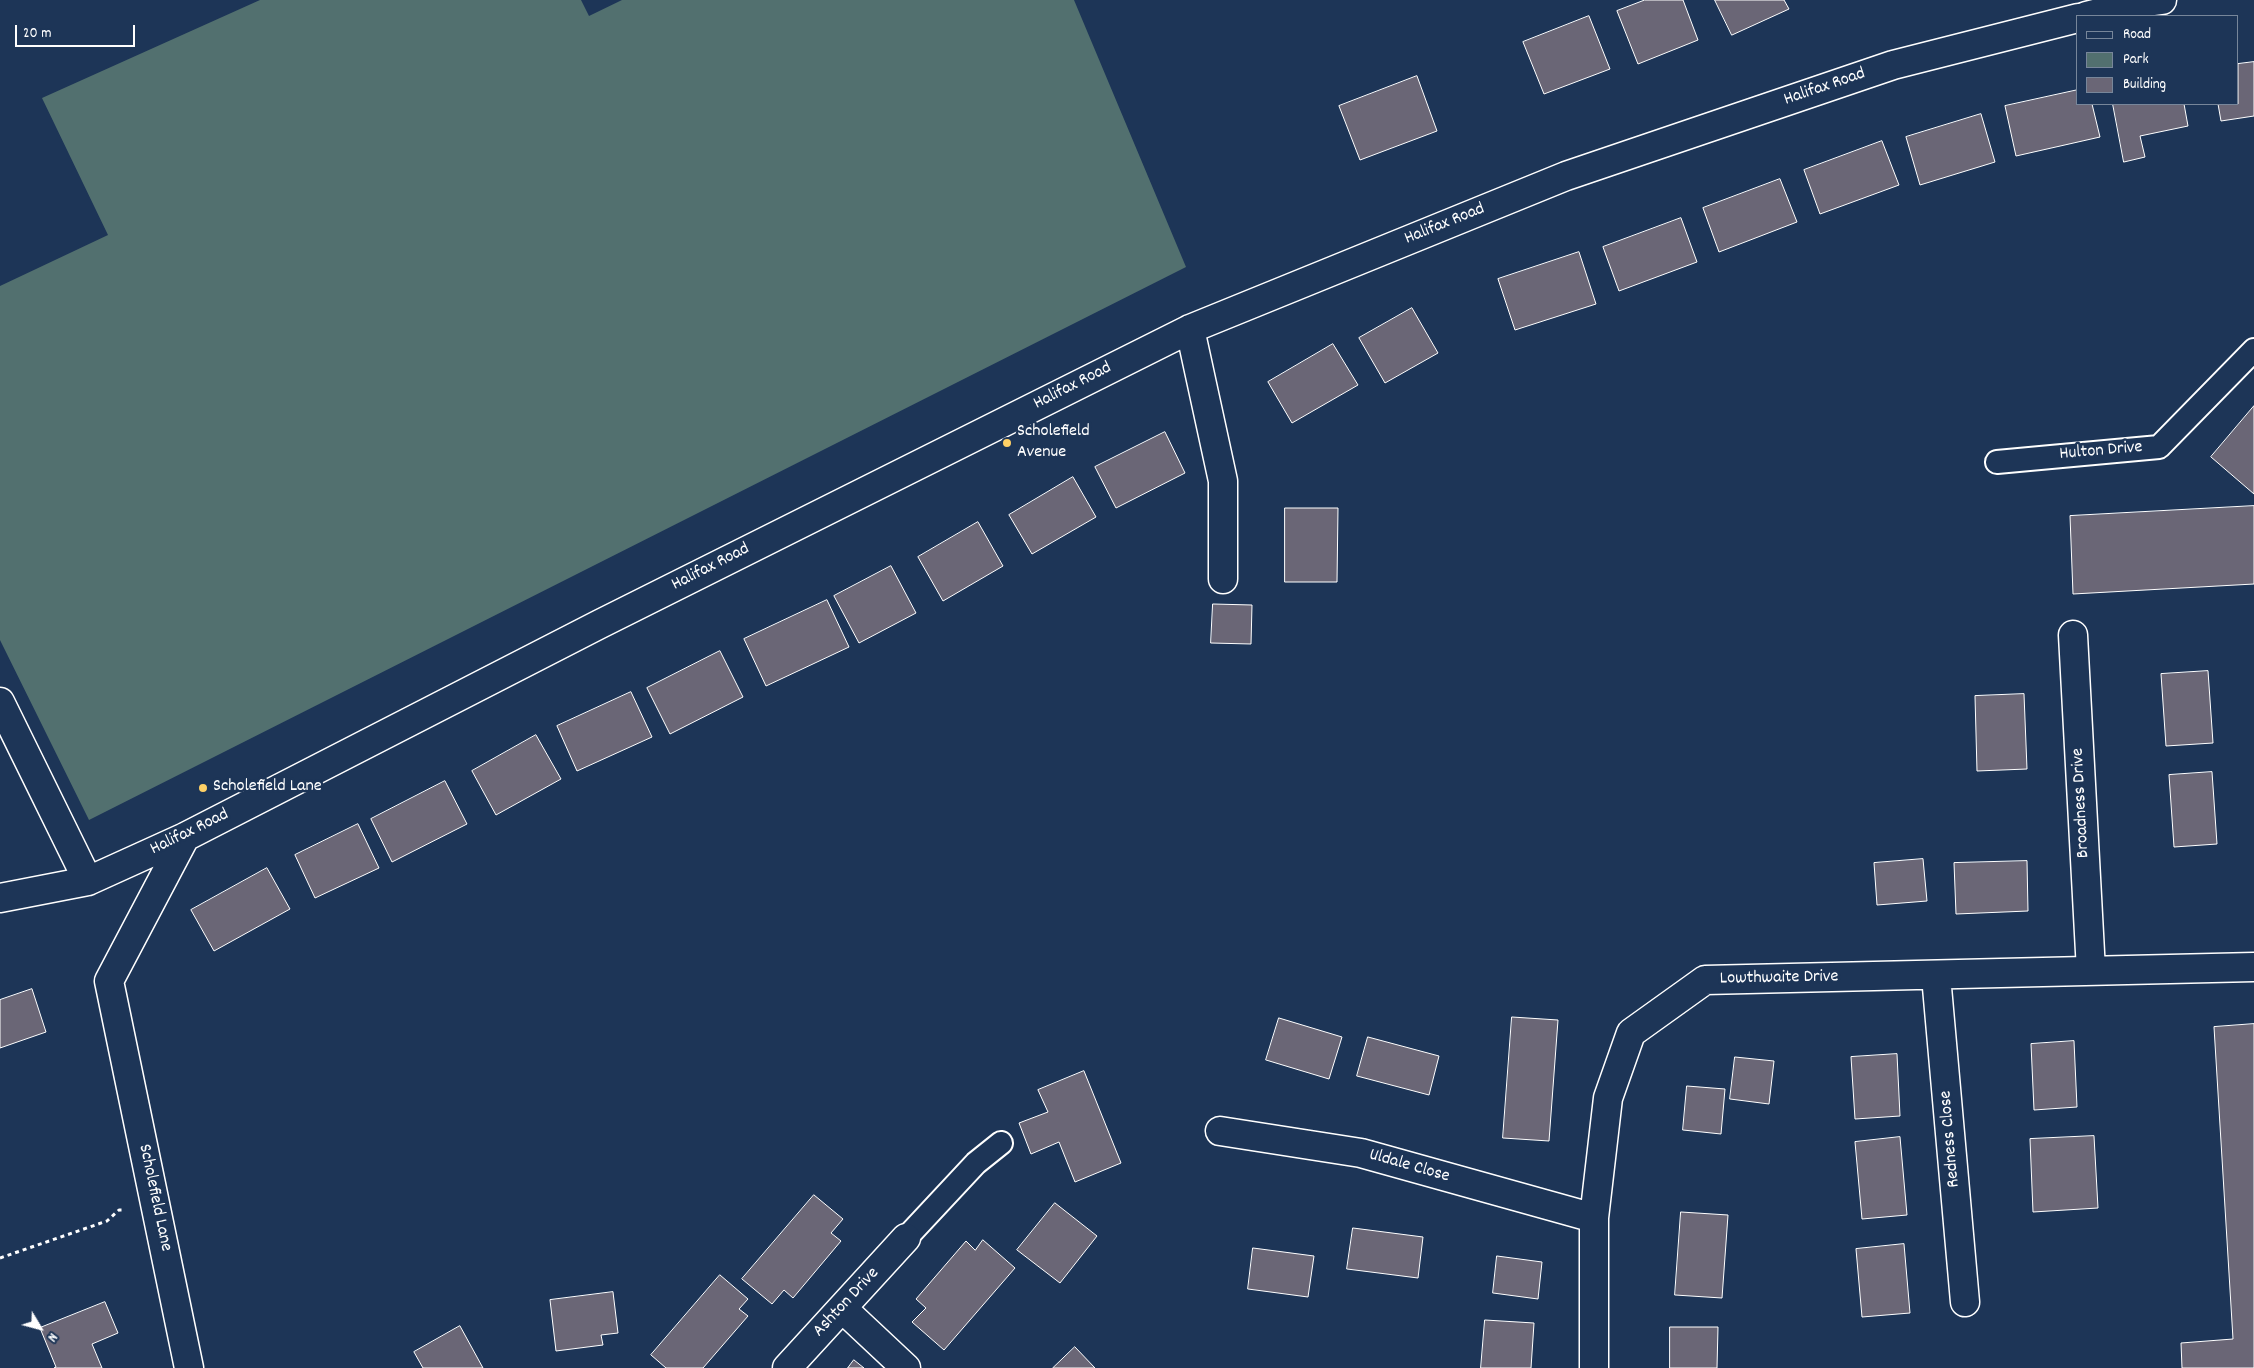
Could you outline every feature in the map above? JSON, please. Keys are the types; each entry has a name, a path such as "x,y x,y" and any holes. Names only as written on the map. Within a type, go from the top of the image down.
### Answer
{"street":[{"path":"2090,15 2140,3 2162,0"},
{"name":"Halifax Road","path":"0,898 88,881 185,837 609,620 1190,329 1566,176 1893,64 2076,18"},
{"path":"1190,329 1223,481 1223,579"},
{"name":"Broadness Drive","path":"2073,634 2091,971"},
{"path":"0,702 88,881"},
{"name":"Scholefield Lane","path":"185,837 109,982 188,1368"},
{"name":"Lowthwaite Drive","path":"1594,1368 1594,1218 1608,1098 1631,1033 1704,980 2254,967"},
{"name":"Redness Close","path":"1936,976 1965,1302"},
{"name":"Uldale Close","path":"1220,1131 1361,1153 1594,1218"},
{"name":"Ashton Drive","path":"787,1368 906,1238"},
{"path":"842,1308 906,1368"}],"lane":[{"name":"Hulton Drive","path":"1998,462 2159,447 2254,350"},
{"path":"906,1238 976,1163 1001,1143"}],"path":[{"path":"0,1258 107,1221 119,1210 158,1220"}],"green space":[{"path":"260,0 581,0 589,16 622,0 1074,0 1186,267 89,820 0,640 0,286 108,235 42,98"}],"building":[{"path":"1645,0 1683,0 1698,40 1638,64 1617,11"},
{"path":"1715,0 1784,0 1789,9 1732,35"},
{"path":"1589,16 1610,69 1544,94 1523,42"},
{"path":"2254,62 2254,116 2221,121 2218,105 2239,105 2239,64"},
{"path":"1417,76 1437,131 1360,160 1339,106"},
{"path":"2076,90 2076,105 2092,105 2100,137 2016,156 2005,106"},
{"path":"2113,105 2184,105 2188,126 2140,136 2145,157 2124,162"},
{"path":"1981,114 1995,162 1920,185 1906,137"},
{"path":"1882,141 1899,185 1820,214 1804,170"},
{"path":"1780,179 1797,222 1719,252 1703,208"},
{"path":"1681,218 1697,262 1619,291 1603,247"},
{"path":"1579,252 1596,304 1515,330 1498,279"},
{"path":"1412,308 1438,353 1385,383 1359,338"},
{"path":"1333,344 1358,385 1292,423 1268,382"},
{"path":"2254,406 2254,494 2211,457"},
{"path":"1165,432 1185,473 1116,508 1095,467"},
{"path":"1073,477 1096,517 1032,554 1009,515"},
{"path":"2254,506 2254,584 2073,594 2070,516"},
{"path":"1285,508 1338,508 1337,582 1285,582"},
{"path":"978,522 1003,566 943,601 918,557"},
{"path":"891,566 916,613 859,643 834,596"},
{"path":"827,600 849,647 766,686 744,639"},
{"path":"1213,604 1252,605 1251,644 1211,643"},
{"path":"720,651 743,697 670,734 647,688"},
{"path":"2208,671 2213,743 2166,746 2161,674"},
{"path":"631,692 652,737 577,771 557,726"},
{"path":"2024,694 2027,769 1977,771 1975,696"},
{"path":"536,735 561,779 496,815 472,771"},
{"path":"2212,772 2217,844 2174,847 2169,775"},
{"path":"445,781 467,824 392,862 371,819"},
{"path":"358,824 379,868 315,898 295,855"},
{"path":"1923,859 1927,901 1877,905 1874,863"},
{"path":"2027,861 2028,911 1956,914 1954,863"},
{"path":"267,868 290,909 214,951 191,910"},
{"path":"32,989 46,1032 0,1048 0,1000"},
{"path":"1512,1017 1558,1020 1549,1141 1503,1138"},
{"path":"1279,1018 1342,1037 1329,1079 1266,1060"},
{"path":"2254,1024 2254,1368 2182,1368 2181,1343 2233,1339 2214,1027"},
{"path":"1368,1037 1439,1056 1429,1095 1357,1076"},
{"path":"2074,1041 2077,1107 2034,1110 2031,1044"},
{"path":"1897,1054 1900,1116 1855,1119 1851,1057"},
{"path":"1735,1057 1774,1061 1769,1104 1730,1099"},
{"path":"1084,1071 1121,1163 1075,1182 1059,1142 1031,1154 1019,1123 1048,1112 1038,1090"},
{"path":"1687,1086 1725,1089 1721,1134 1683,1130"},
{"path":"2094,1136 2098,1208 2033,1212 2030,1139"},
{"path":"1900,1137 1907,1215 1862,1219 1855,1142"},
{"path":"814,1195 843,1219 831,1233 841,1241 793,1298 784,1290 772,1304 742,1279"},
{"path":"1055,1203 1097,1236 1060,1283 1017,1250"},
{"path":"1681,1212 1728,1215 1722,1298 1675,1295"},
{"path":"1353,1228 1423,1237 1418,1278 1347,1269"},
{"path":"983,1240 1015,1268 944,1350 912,1322 926,1308 916,1299 966,1241 975,1250"},
{"path":"1904,1244 1910,1313 1862,1317 1856,1249"},
{"path":"1253,1248 1314,1256 1308,1297 1248,1289"},
{"path":"1497,1256 1542,1262 1538,1299 1493,1293"},
{"path":"720,1275 748,1299 739,1309 748,1316 703,1368 666,1368 651,1355"},
{"path":"613,1292 618,1333 601,1335 603,1345 556,1351 550,1300"},
{"path":"105,1302 118,1333 92,1344 102,1368 54,1368 56,1367 40,1328"},
{"path":"1485,1320 1534,1323 1531,1368 1481,1368"},
{"path":"460,1326 483,1368 423,1368 414,1352"},
{"path":"1670,1327 1718,1327 1717,1368 1670,1368"},
{"path":"1075,1347 1095,1368 1053,1368"},
{"path":"854,1360 864,1368 848,1368"}],"place":[{"name":"Scholefield Avenue","path":"1007,443"},
{"name":"Scholefield Lane","path":"203,788"}]}
